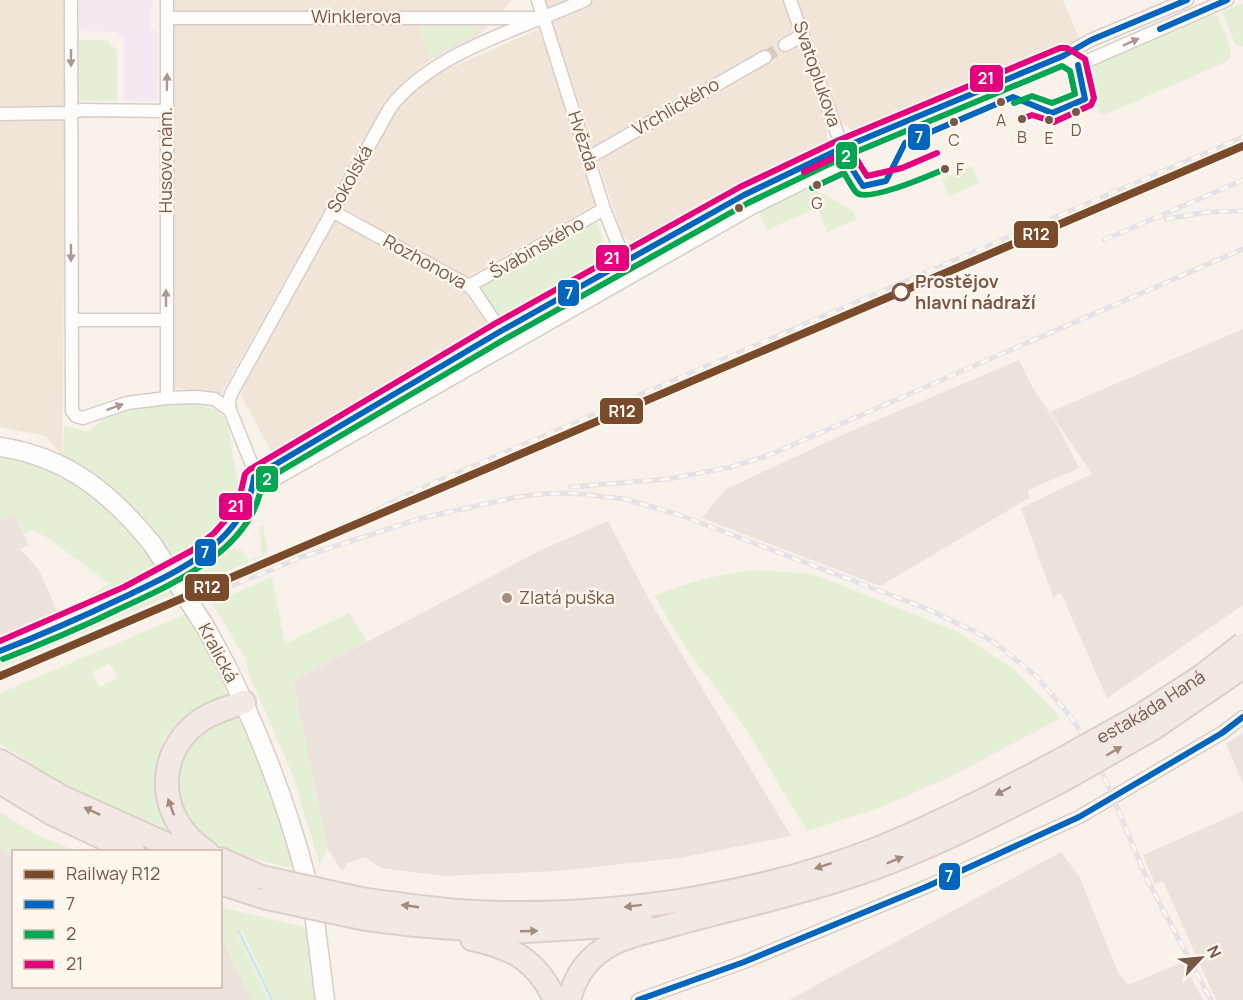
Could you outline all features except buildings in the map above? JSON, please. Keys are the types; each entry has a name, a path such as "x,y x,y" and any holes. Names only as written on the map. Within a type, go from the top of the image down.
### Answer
{"highway":[{"name":"estakáda Haná","path":"1059,772 1202,676 1243,644"},
{"name":"estakáda Haná","path":"1059,772 1154,728 1243,667"},
{"path":"205,850 185,832 173,814 165,786 168,765 183,736 198,722 216,712 244,702"},
{"path":"363,909 417,907 509,914 573,912 631,907 717,894 784,879 878,848 1059,772"},
{"path":"569,1000 572,988 581,971 610,945 626,938 718,912 788,895 887,863 975,826 1059,772"},
{"path":"6,775 51,813 129,850"},
{"path":"6,775 62,797 180,850"},
{"path":"222,860 264,887"},
{"path":"222,865 264,887"},
{"path":"222,883 264,887 363,909 489,943 515,953 537,971 555,1000"},
{"path":"416,925 510,932 634,925 718,912"}],"main road":[{"name":"Kralická","path":"0,447 43,457 80,475 116,503 153,545 200,619 244,702 274,775 306,877"},
{"path":"315,921 325,1000"},
{"path":"321,955 337,1000"}],"street":[{"path":"71,0 72,406 74,414 83,418 92,417 127,403 167,398 214,399 230,410 252,465 254,477 251,493 237,522 212,547 186,564"},
{"name":"Husovo nám.","path":"167,0 167,398"},
{"name":"Hvězda","path":"538,0 604,209 630,276"},
{"name":"Sokolská","path":"230,410 229,400 232,392 390,108 407,88 423,74 484,42 585,0"},
{"name":"Svatoplukova","path":"752,208 847,160 790,0"},
{"path":"254,477 501,332 744,195 842,148 1064,56 1091,40 1187,0"},
{"path":"1064,56 1078,65 1227,0"},
{"name":"Winklerova","path":"168,18 544,18"},
{"path":"785,45 803,35"},
{"name":"Vrchlického","path":"588,158 765,57"},
{"path":"0,114 70,113 81,110 166,111"},
{"path":"251,493 752,208 744,195"},
{"name":"Švabinského","path":"469,286 604,209"},
{"name":"Rozhonova","path":"332,211 469,286 501,332"},
{"path":"630,276 640,261 662,241"},
{"path":"72,320 166,320"},
{"path":"0,651 75,620 163,578"},
{"path":"638,1000 744,962 847,920 1079,817 1212,739 1243,717"}],"shaded area":[{"path":"0,0 67,0 62,455 46,436 0,427"},
{"path":"79,0 153,0 151,30 158,31 157,101 124,101 124,40 117,32 79,31"},
{"path":"174,0 512,0 482,33 429,61 398,87 386,101 221,394 173,388"},
{"path":"545,0 783,0 827,124 827,147 640,248 622,235"},
{"path":"797,0 1063,0 1080,41 874,130 854,132 839,120"},
{"path":"539,29 596,204 466,278 342,207 395,112 420,85 450,68"},
{"path":"335,219 463,289 491,331 274,457 240,393"},
{"path":"1243,329 1243,605 1107,698 1061,593 1053,597 1021,508 1092,474 1050,412"},
{"path":"1019,360 1033,388 1055,421 1079,468 1028,490 1029,498 880,586 702,518 726,489 849,432"},
{"path":"15,515 28,545 20,549 39,570 58,613 0,636 0,521"},
{"path":"608,521 648,598 791,836 679,858 557,871 444,876 381,868 365,857 348,863 342,871 327,848 293,681 541,550"},
{"path":"1243,733 1243,783 1226,744"},
{"path":"1243,811 1243,1000 1216,1000 1163,881 1155,884 1143,855"},
{"path":"0,848 12,857 12,988 222,988 222,942 225,944 251,1000 0,1000"},
{"path":"1061,852 1079,876 1118,972 1128,985 1183,962 1203,1000 789,1000"}],"green space":[{"path":"1243,3 1243,47 1235,44 1223,11"},
{"path":"1209,13 1217,16 1227,39 1230,50 1228,61 1104,115 1101,114 1087,82 1091,63"},
{"path":"473,26 477,29 475,34 431,58 426,52 419,27"},
{"path":"79,40 107,40 117,49 117,101 79,101"},
{"path":"972,166 979,183 949,196 942,179"},
{"path":"813,188 852,210 857,219 827,232 817,208 767,230 759,214 761,211"},
{"path":"597,221 606,247 606,256 497,318 480,286"},
{"path":"141,405 198,405 218,412 224,418 229,431 238,482 238,503 226,523 202,543 169,564 93,602 0,642 0,636 76,604 110,584 52,541 33,530 24,534 15,515 0,521 0,454 13,456 56,473 63,452 64,426 89,432 106,416"},
{"path":"263,525 268,554 0,668 0,661 80,629 92,620 166,585 200,565 220,548 240,549 249,560 262,555 259,527"},
{"path":"757,570 813,574 956,631 1015,670 1061,718 954,775 879,808 807,831 744,726 686,648 654,596 704,579"},
{"path":"272,577 285,644 349,613 367,642 293,681 327,848 320,865 291,771 248,672 246,659 212,604"},
{"path":"186,614 218,671 227,694 187,714 165,737 158,762 156,796 170,837 51,781 26,760 0,744 0,693","holes":["110,663 118,678 99,687 92,672"]},
{"path":"225,718 239,719 264,775 297,870 252,858 222,846 208,838 183,814 177,777 180,763 200,735"},
{"path":"0,812 37,835 74,850 12,850 12,857 0,848"},
{"path":"222,907 308,928 319,1000 274,1000 242,930 237,934 269,1000 251,1000 225,944 222,942"}],"waterway":[{"path":"239,932 272,1000"}],"tunnel":[{"path":"765,57 785,45"}],"railway":[{"path":"317,540 417,490 1243,137"},
{"path":"1104,240 1243,180"},
{"path":"1166,219 1207,212 1243,211"},
{"path":"571,487 668,479 731,467 767,456 1243,249"},
{"path":"207,596 302,557 422,518 512,498 572,493 625,499 680,515 925,608 998,645 1037,677 1071,717 1094,753 1148,881 1211,1000"}],"rail line":[{"name":"R12","path":"0,676 1243,146"}],"transit line":[{"name":"7","path":"0,651 92,612 186,566 220,540 243,512 254,477 501,331 744,195 842,148 1063,56 1091,40 1187,0"},
{"name":"7","path":"1160,29 1227,0"},
{"name":"21","path":"0,641 124,587 191,551 214,533 231,514 239,500 245,474 249,470 496,323 740,187 839,140 1060,48 1067,48 1085,59 1094,98 1091,105 1054,122 1032,115 1022,119"},
{"name":"7","path":"842,148 847,161 863,186 886,181 905,143 1013,97 1052,113 1085,99 1078,65"},
{"name":"2","path":"3,659 89,623 161,589 207,562 227,546 244,527 256,506 262,482 505,339 748,203 846,156 1062,66 1070,71 1075,94 1052,103 1032,96 1014,103"},
{"name":"21","path":"804,172 846,152 854,155 867,176 902,168 937,153"},
{"name":"2","path":"812,188 844,173 857,193 874,194 900,187 945,169"},
{"name":"7","path":"638,1000 744,962 928,886 1079,817 1222,733 1243,717"}],"place":[{"name":"A","path":"1001,102"},
{"name":"D","path":"1076,112"},
{"name":"B","path":"1022,119"},
{"name":"E","path":"1049,120"},
{"name":"C","path":"954,122"},
{"name":"F","path":"945,169"},
{"name":"G","path":"817,185"},
{"name":"Prostějov hlavní nádraží","path":"901,292"},
{"name":"Zlatá puška","path":"507,598"}]}
